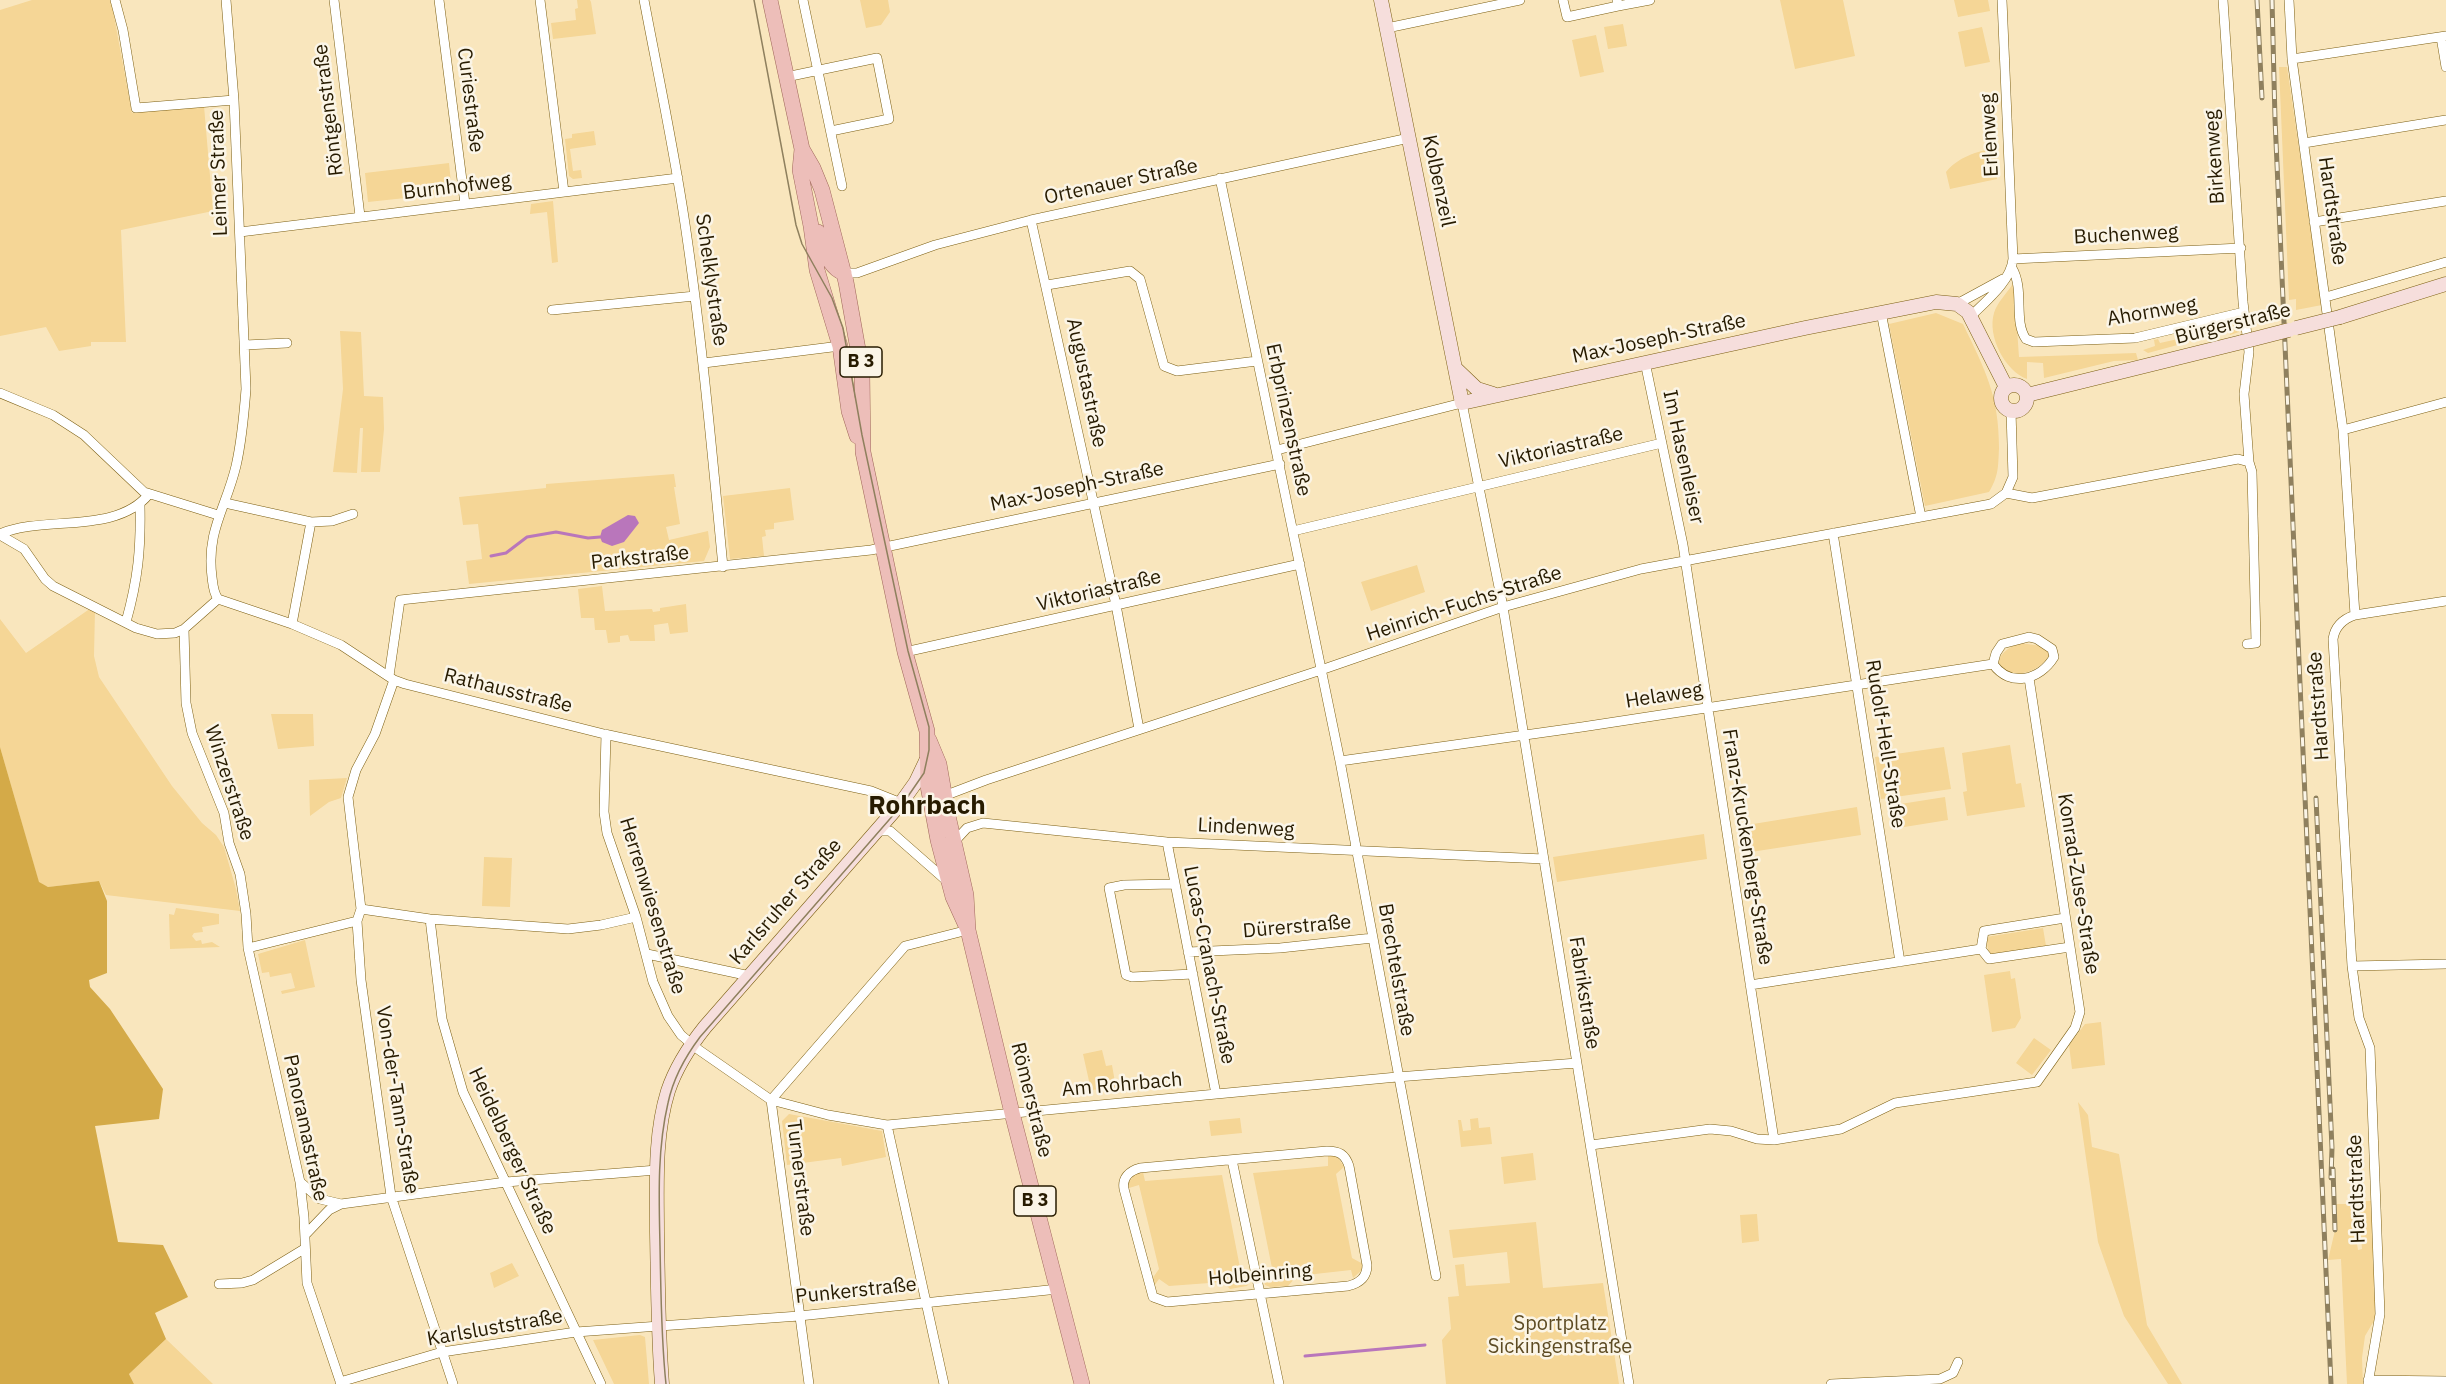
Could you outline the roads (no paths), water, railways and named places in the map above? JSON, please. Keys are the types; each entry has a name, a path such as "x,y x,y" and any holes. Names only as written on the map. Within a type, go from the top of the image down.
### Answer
{"main road":[{"name":"Karlsruher Straße","path":"770,0 802,149 822,190 844,273 862,372 863,452"},
{"name":"Karlsruher Straße","path":"802,149 800,170 819,283 840,346 849,411 863,452 905,652 927,731 926,761"},
{"name":"B 3","path":"811,226 819,234 823,248 835,268 844,273"},
{"name":"Römerstraße","path":"927,731 939,764 966,894 968,930 1012,1113 1082,1384"},
{"name":"Römerstraße","path":"926,761 932,808 949,883 968,930"}],"street":[{"path":"115,0 135,108 234,100"},
{"name":"Leimer Straße","path":"225,503 236,468 244,430 246,389 234,100 226,0"},
{"name":"Röntgenstraße","path":"334,0 360,216"},
{"name":"Curiestraße","path":"439,0 465,204"},
{"path":"540,0 564,192"},
{"name":"Schelklystraße","path":"644,0 678,178 695,296 704,363 723,567"},
{"path":"803,0 842,186"},
{"name":"Kolbenzeil","path":"1381,0 1503,607"},
{"path":"1387,28 1520,0"},
{"path":"1563,0 1567,17 1618,3 1650,0"},
{"name":"Erlenweg","path":"2002,0 2013,263 2019,283 2022,331 2029,341"},
{"name":"Birkenweg","path":"2223,0 2244,312"},
{"name":"Hardtstraße","path":"2289,0 2292,59 2343,430 2355,615 2338,626 2333,639 2352,966 2359,1018 2370,1048 2380,1314 2368,1382"},
{"path":"2292,59 2444,37 2446,67"},
{"path":"786,77 877,58 889,119 831,131"},
{"path":"2304,143 2446,120"},
{"name":"Ortenauer Straße","path":"844,273 857,273 935,244 1031,220 1409,138"},
{"name":"Burnhofweg","path":"240,232 678,178"},
{"name":"Erbprinzenstraße","path":"1220,178 1321,670"},
{"path":"2314,222 2446,201"},
{"name":"Augustastraße","path":"1031,220 1116,605 1139,729"},
{"name":"Buchenweg","path":"2013,263 2241,248"},
{"path":"2326,297 2446,262"},
{"path":"1971,316 1993,295 2013,263"},
{"path":"1047,285 1131,271 1140,279 1164,366 1177,371 1257,362"},
{"path":"2003,279 1957,304 1971,316 2006,387"},
{"name":"Bürgerstraße","path":"2027,394 2340,317 2446,284"},
{"path":"552,310 695,296"},
{"name":"Max-Joseph-Straße","path":"1277,450 1462,402 1645,362 1881,312 1931,303 1957,304"},
{"path":"1881,312 1921,517"},
{"path":"2244,312 2249,352 2244,394 2249,462 2252,472 2256,643 2247,644"},
{"name":"Ahornweg","path":"2029,341 2135,338 2244,312"},
{"path":"245,345 287,343"},
{"path":"704,363 840,346"},
{"name":"Im Hasenleiser","path":"1645,362 1685,559"},
{"path":"1456,369 1477,389 1497,395"},
{"path":"2018,385 2027,394 2024,407 2012,411 2001,403 2001,394 2006,387 2018,385"},
{"path":"0,393 40,409 84,435 149,494 218,515"},
{"path":"2343,430 2446,402"},
{"path":"2012,411 2010,435 2013,477 2007,493 2032,498 2238,459 2249,462"},
{"name":"Viktoriastraße","path":"1293,531 1662,443"},
{"name":"Max-Joseph-Straße","path":"883,548 1280,464"},
{"name":"Heinrich-Fuchs-Straße","path":"944,796 1503,607 1685,559 1984,507 2007,493"},
{"path":"0,534 20,528 81,523 115,514 140,505 149,494"},
{"path":"0,534 24,549 45,579 53,586 148,633 175,633 184,629 218,599 214,590 211,550 218,515 225,503 311,522 332,521 353,514"},
{"path":"126,622 137,583 141,545 140,505"},
{"path":"292,624 311,522"},
{"name":"Rudolf-Hell-Straße","path":"1833,532 1900,962"},
{"name":"Parkstraße","path":"391,678 400,600 883,548"},
{"name":"Franz-Kruckenberg-Straße","path":"1685,559 1774,1140"},
{"name":"Viktoriastraße","path":"905,652 1300,564"},
{"name":"Rathausstraße","path":"218,599 292,624 341,645 391,678 445,694 606,734 871,791 901,803"},
{"path":"2355,615 2446,601"},
{"name":"Fabrikstraße","path":"1503,607 1629,1384"},
{"name":"Winzerstraße","path":"184,629 188,713 192,733 224,813 229,843 240,874 248,948"},
{"path":"2020,638 2037,639 2052,649 2054,657 2045,669 2029,678 2009,677 1998,671 1993,664 2002,644 2020,638"},
{"name":"Helaweg","path":"1340,761 1993,664"},
{"name":"Brechtelstraße","path":"1321,670 1436,1276"},
{"path":"248,948 357,921 361,909 348,797 355,774 375,734 391,678"},
{"name":"Konrad-Zuse-Straße","path":"1774,1140 1841,1129 1895,1103 2037,1082 2075,1028 2080,1012 2029,678"},
{"name":"Herrenwiesenstraße","path":"606,734 604,812 607,833 636,917 653,982 668,1016 691,1044"},
{"name":"Karlsruher Straße","path":"662,1384 658,1326 657,1170 662,1122 675,1072 691,1044 901,803 916,782 926,761"},
{"name":"Lindenweg","path":"954,842 967,828 983,823 1167,842 1544,859"},
{"path":"877,831 891,831 949,883"},
{"name":"Lucas-Cranach-Straße","path":"1167,842 1216,1094"},
{"path":"1175,884 1124,885 1110,888 1126,975 1132,977 1193,974"},
{"path":"361,909 430,919 568,929 636,917"},
{"path":"2065,918 1984,931 1981,949 1989,959 2070,947"},
{"name":"Heidelberger Straße","path":"430,919 442,1019 463,1092 601,1384"},
{"name":"Von-der-Tann-Straße","path":"357,921 360,981 391,1196 453,1384"},
{"name":"Turnerstraße","path":"809,1384 771,1101 905,946 968,930"},
{"name":"Dürerstraße","path":"1188,952 1280,948 1373,938"},
{"name":"Panoramastraße","path":"248,948 300,1182 307,1283 341,1383"},
{"path":"1750,985 1981,949"},
{"path":"647,954 750,976"},
{"path":"2352,966 2446,964"},
{"name":"Am Rohrbach","path":"691,1044 771,1101 828,1115 888,1125 1397,1077 1577,1063"},
{"path":"888,1125 944,1384"},
{"path":"1591,1145 1710,1129 1722,1129 1744,1136 1774,1140"},
{"name":"Holbeinring","path":"1335,1151 1344,1155 1349,1166 1367,1265 1366,1274 1359,1282 1348,1286 1167,1302 1153,1297 1124,1189 1127,1175 1140,1168 1232,1160 1335,1151"},
{"path":"1232,1160 1279,1384"},
{"path":"305,1236 329,1210 340,1204 506,1182 657,1170"},
{"path":"300,1182 320,1199 340,1204"},
{"path":"219,1284 253,1280 304,1249"},
{"name":"Punkerstraße","path":"658,1326 799,1316 1058,1289"},
{"name":"Karlsluststraße","path":"341,1383 442,1352 576,1332 658,1326"},
{"path":"1831,1384 1940,1379 1953,1373 1958,1362"},
{"path":"2368,1382 2446,1381"}],"waterway":[{"path":"491,556 506,553 527,537 556,532 588,538 600,537"},
{"path":"1305,1356 1425,1345"}],"tram line":[{"path":"666,1384 663,1350 660,1174 664,1121 676,1077 700,1037 902,805 924,773 929,750 929,727 908,651 862,435 843,328 832,298 802,244 796,225 754,0"}],"railway":[{"path":"2257,0 2262,98"},
{"path":"2272,0 2275,119 2331,1384"},
{"path":"2316,798 2332,1148 2331,1178"},
{"path":"2333,1169 2335,1230"}],"district":[{"name":"Rohrbach","path":"927,806"}],"park label":[{"name":"Sportplatz Sickingenstraße","path":"1560,1336"}]}
